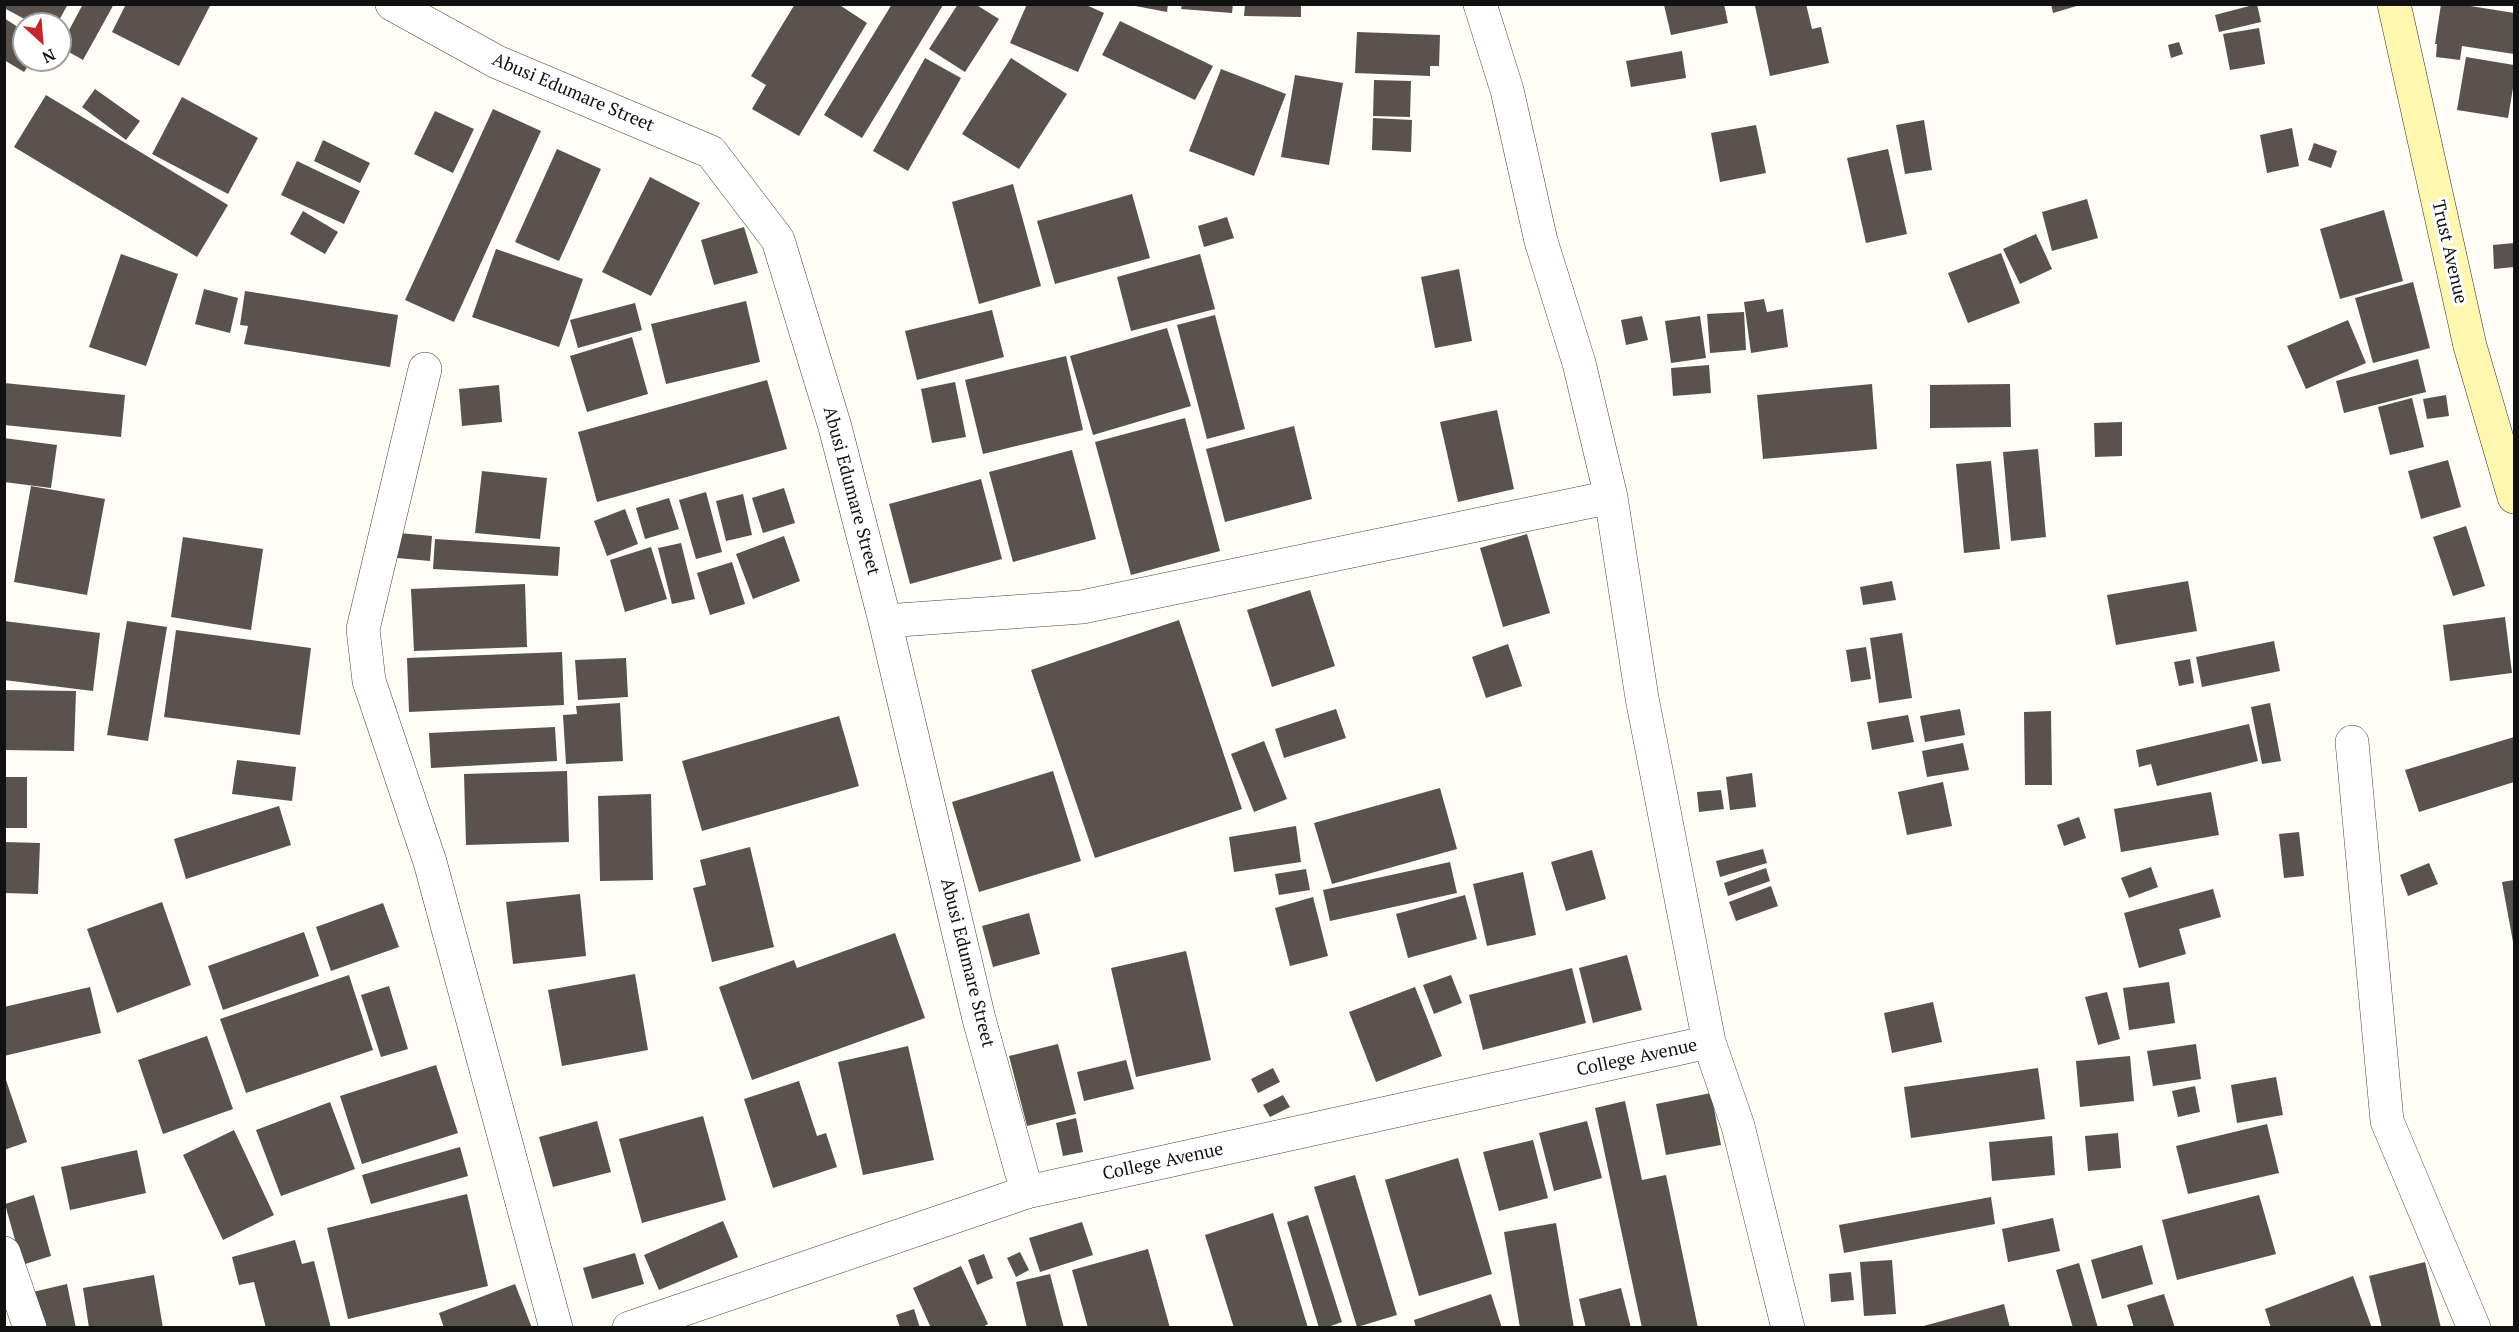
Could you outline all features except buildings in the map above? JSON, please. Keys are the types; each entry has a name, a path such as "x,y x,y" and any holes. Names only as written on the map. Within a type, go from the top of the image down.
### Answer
{"street":[{"name":"Abusi Edumare Street","path":"392,4 497,62 711,152 778,240 821,376 885,621 979,1019 1027,1192"},
{"path":"1480,4 1507,90 1541,241 1579,363 1611,497 1642,698 1709,1042 1738,1126 1788,1328"},
{"name":"Trust Avenue","path":"2394,4 2470,346 2514,497"},
{"path":"425,369 363,630 369,681 430,862 556,1328"},
{"path":"885,621 1082,607 1611,497"},
{"path":"2352,742 2387,1121 2474,1328"},
{"name":"College Avenue","path":"629,1328 1027,1192 1709,1042"},
{"path":"4,1253 30,1328"}]}
